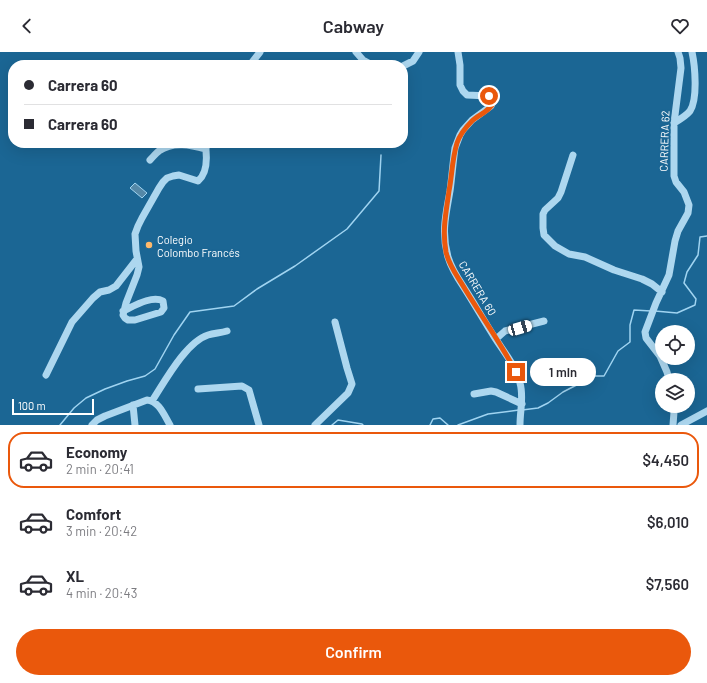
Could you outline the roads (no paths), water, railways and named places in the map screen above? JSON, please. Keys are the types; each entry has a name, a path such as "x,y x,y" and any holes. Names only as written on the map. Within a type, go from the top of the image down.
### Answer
{"street":[{"path":"254,60 260,52"},
{"path":"356,52 363,60"},
{"path":"408,64 413,61 419,52"},
{"name":"CARRERA 60","path":"458,52 460,85 463,91 467,95 489,96 494,101 491,106 472,120 463,130 457,141 444,222 446,247 448,259 452,267 496,339 505,351 516,372 521,390 520,425"},
{"name":"CARRERA 62","path":"667,373 660,356 646,338 645,332 669,276 675,241 678,231 688,212 689,205 684,192 676,182 674,176 674,123 681,68 678,52"},
{"path":"674,123 690,112 693,101 695,91 692,52"},
{"path":"150,160 159,151 166,148"},
{"path":"124,311 143,302 154,299 163,301 164,308 161,312 135,320 128,320 123,315 124,311 126,303 139,267 135,234 142,218 163,182 168,178 180,175 196,181 200,180 204,175 205,170 205,148"},
{"path":"573,155 558,198 545,210 543,228 544,235 555,246 569,254 585,258 614,270 642,279 652,284 662,292"},
{"path":"46,375 72,322 92,298 100,292 109,290 116,286 138,259"},
{"path":"496,339 505,331 544,321"},
{"path":"315,425 348,393 352,384 346,368 335,322"},
{"path":"152,401 189,347 208,335 227,332"},
{"path":"198,389 242,386 249,390 259,425"},
{"path":"474,394 491,391 496,392 521,408"},
{"path":"92,425 101,418 144,400 152,401 157,405 170,425"},
{"path":"133,405 135,425"},
{"path":"681,425 707,411"},
{"path":"673,425 674,413"}],"water":[{"path":"135,183 147,193 142,198 130,188"}],"waterway":[{"path":"60,425 74,408 86,398 105,389 145,376 155,369 174,335 190,312 234,306 257,289 295,266 347,229 379,191 381,155"},
{"path":"655,311 677,313 695,305 696,299 684,283 687,272 698,255 700,237 707,236"},
{"path":"522,410 538,408 563,392 594,376 604,376 618,351 630,342 630,325 634,310 651,311"},
{"path":"458,425 488,414 519,410"},
{"path":"430,425 433,419 440,418 448,425"},
{"path":"332,425 338,420 363,425"}],"place":[{"name":"Colegio Colombo Francés","path":"149,245"}]}
